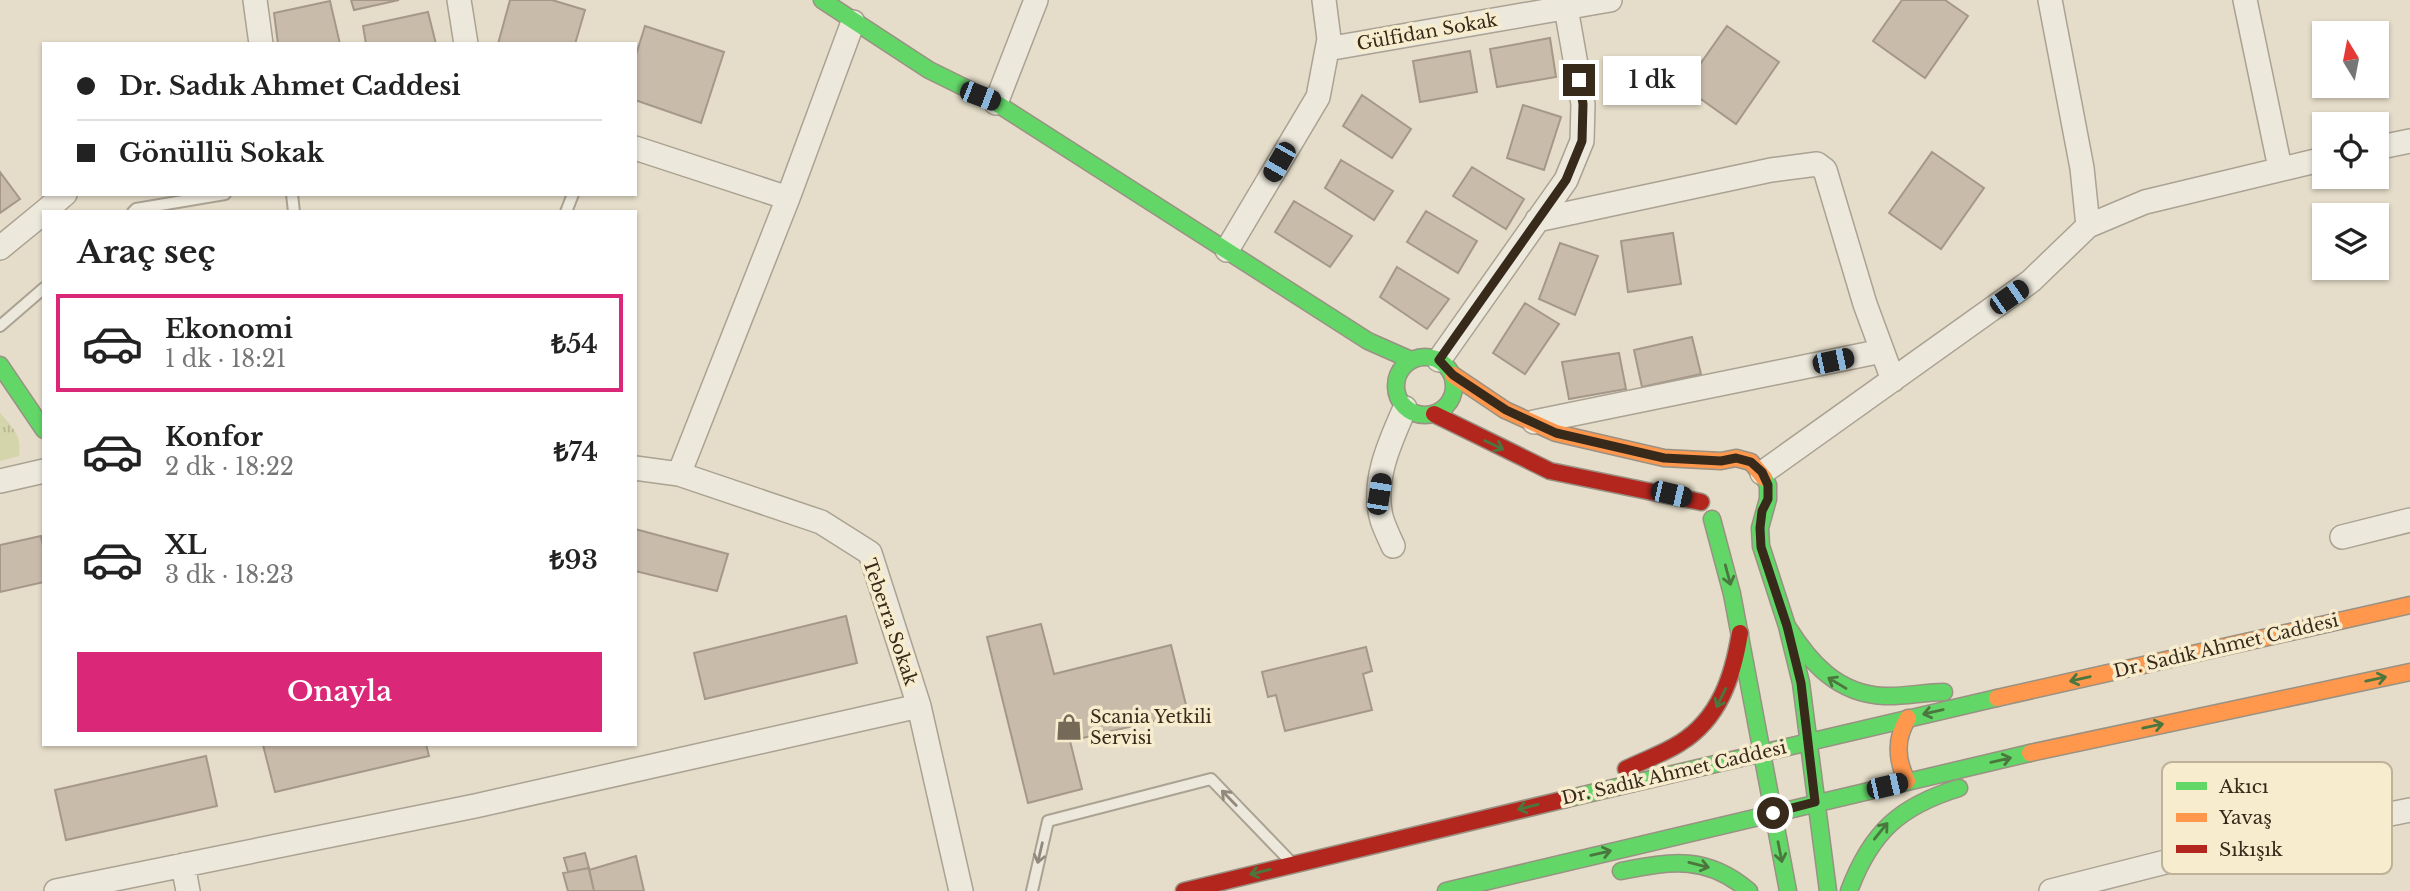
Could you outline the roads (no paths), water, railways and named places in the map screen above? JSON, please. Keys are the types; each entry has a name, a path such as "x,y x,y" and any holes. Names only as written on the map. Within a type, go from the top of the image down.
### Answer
{"main road":[{"path":"822,0 964,90 996,103 1368,341 1411,360"},
{"path":"1368,341 1396,379"},
{"path":"1446,367 1454,391 1451,400 1440,412 1423,415 1405,408 1398,399 1395,387 1400,370 1411,360 1430,356 1446,367 1506,410 1556,433 1664,458 1721,461 1736,458 1751,462 1762,472 1768,485 1768,499 1762,511 1752,521 1739,525 1725,525 1712,519"},
{"path":"0,365 42,427"},
{"path":"1434,414 1550,471 1701,489"},
{"path":"1721,461 1711,467 1701,489 1712,519 1740,633 1788,891"},
{"path":"1762,511 1761,547 1787,626 1801,683 1828,891"},
{"name":"Dr. Sadık Ahmet Caddesi","path":"1184,891 1808,741 2410,605"},
{"path":"1787,626 1815,667 1851,691 1882,696 1955,692 2000,697"},
{"path":"1595,791 1638,762 1678,744 1704,725 1726,688 1738,650 1740,633"},
{"path":"1446,891 1907,781 2410,672"},
{"path":"1907,781 1900,769 1897,753 1898,737 1908,718"},
{"path":"1999,777 2040,760 2062,746"},
{"path":"1849,891 1863,857 1888,822 1918,802 1979,783"},
{"path":"1607,873 1686,861 1724,874 1749,891"},
{"path":"1535,869 1586,875"}],"street":[{"path":"255,0 261,42"},
{"path":"459,0 466,42"},
{"path":"996,103 1036,0"},
{"path":"1227,250 1318,97 1329,39 1324,0"},
{"name":"Gülfidan Sokak","path":"1327,50 1610,0"},
{"path":"2050,0 2082,168 2088,226"},
{"path":"2245,0 2280,168"},
{"path":"1446,367 1537,220 1566,180 1582,141 1583,104 1566,8"},
{"path":"679,474 788,198 853,22"},
{"path":"2389,145 2410,141"},
{"path":"637,149 788,198"},
{"path":"1762,472 2031,281 2088,226 2145,202 2312,161"},
{"path":"1537,220 1771,170 1817,164 1825,170 1865,304 1893,380"},
{"path":"46,210 63,196"},
{"path":"0,248 42,214"},
{"path":"1534,422 1882,351"},
{"path":"1392,546 1382,518 1379,494 1386,452 1405,408"},
{"name":"Teberra Sokak","path":"637,468 679,474 821,522 870,554 919,706 961,891"},
{"path":"0,481 42,471"},
{"path":"2342,537 2410,520"},
{"path":"56,891 475,806 919,706"},
{"path":"2392,814 2410,810"},
{"path":"2051,891 2162,863"},
{"path":"183,865 188,891"}],"lane":[{"path":"135,210 213,196"},
{"path":"0,326 42,290"},
{"path":"1032,891 1048,821 1211,779 1294,864"}],"place":[{"name":"Scania Yetkili Servisi","path":"1069,727"}]}
